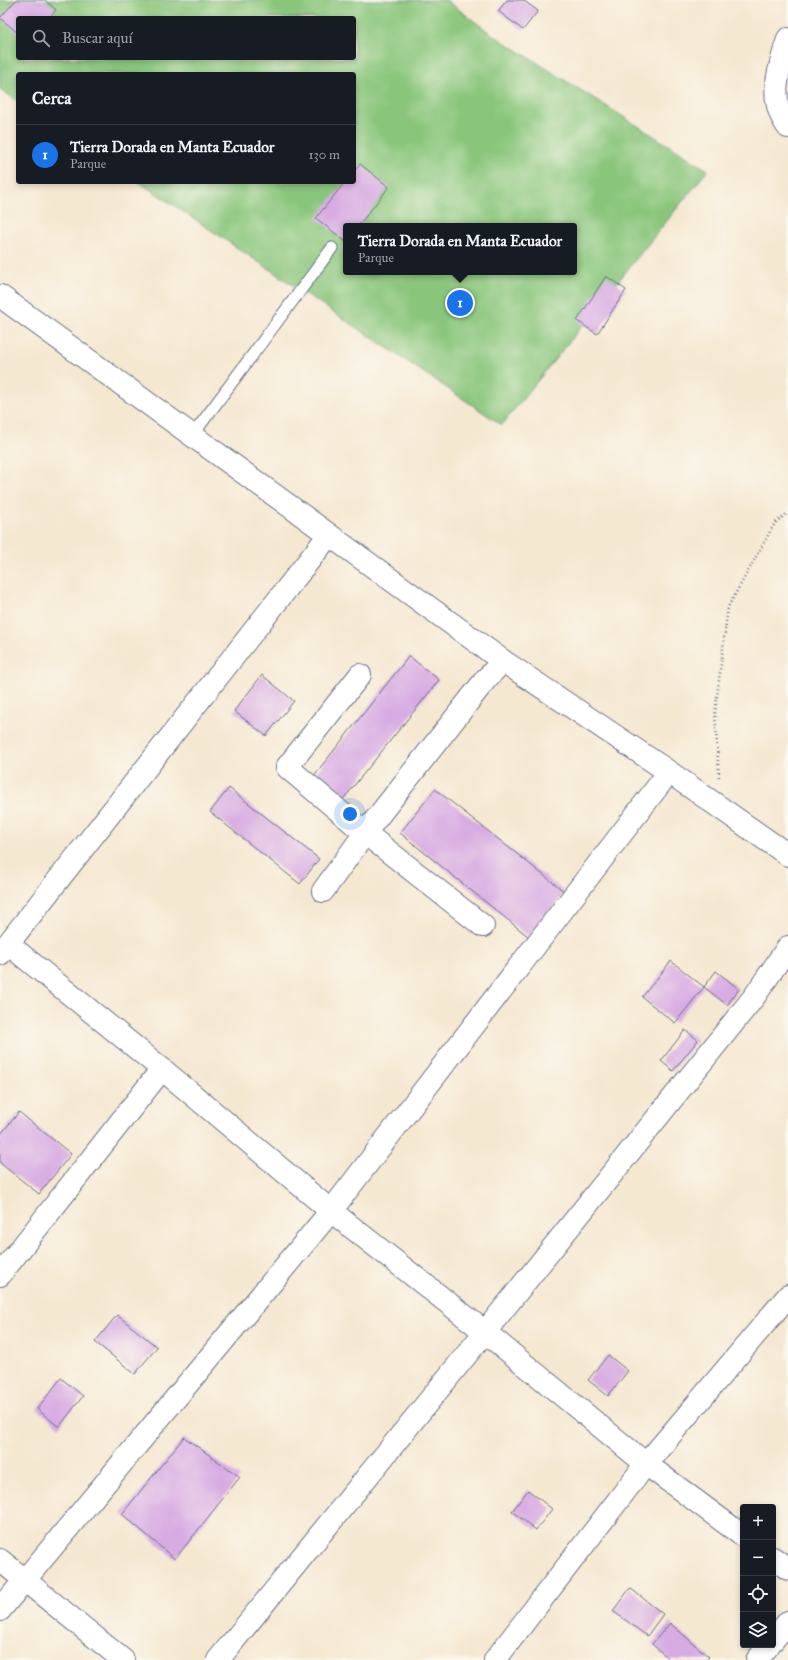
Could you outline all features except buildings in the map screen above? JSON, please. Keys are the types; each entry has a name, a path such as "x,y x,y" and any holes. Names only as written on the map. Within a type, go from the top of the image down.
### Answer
{"street":[{"path":"788,39 775,86 780,116 788,127"},
{"path":"0,296 503,661 669,772 788,855"},
{"path":"329,535 4,949 162,1069 331,1211 485,1332 646,1464 740,1534"},
{"path":"322,891 365,833 486,679 503,661"},
{"path":"360,675 287,767 365,833 483,926"},
{"path":"0,1610 331,1211 669,772"},
{"path":"218,1660 485,1332 754,997 788,947"},
{"path":"0,1274 162,1069"},
{"path":"495,1660 646,1464 788,1296"},
{"path":"0,1560 123,1660"},
{"path":"776,1560 788,1569"},
{"path":"776,1636 788,1622"},
{"path":"757,1660 767,1648"}],"lane":[{"path":"192,436 332,248"}],"path":[{"path":"721,809 715,713 728,607 775,523 788,513"}],"green space":[{"path":"0,0 446,0 493,35 708,170 502,425 142,184 356,184 356,72 16,72 16,100 0,89"}],"place":[{"name":"Tierra Dorada en Manta Ecuador","path":"460,303"}]}
